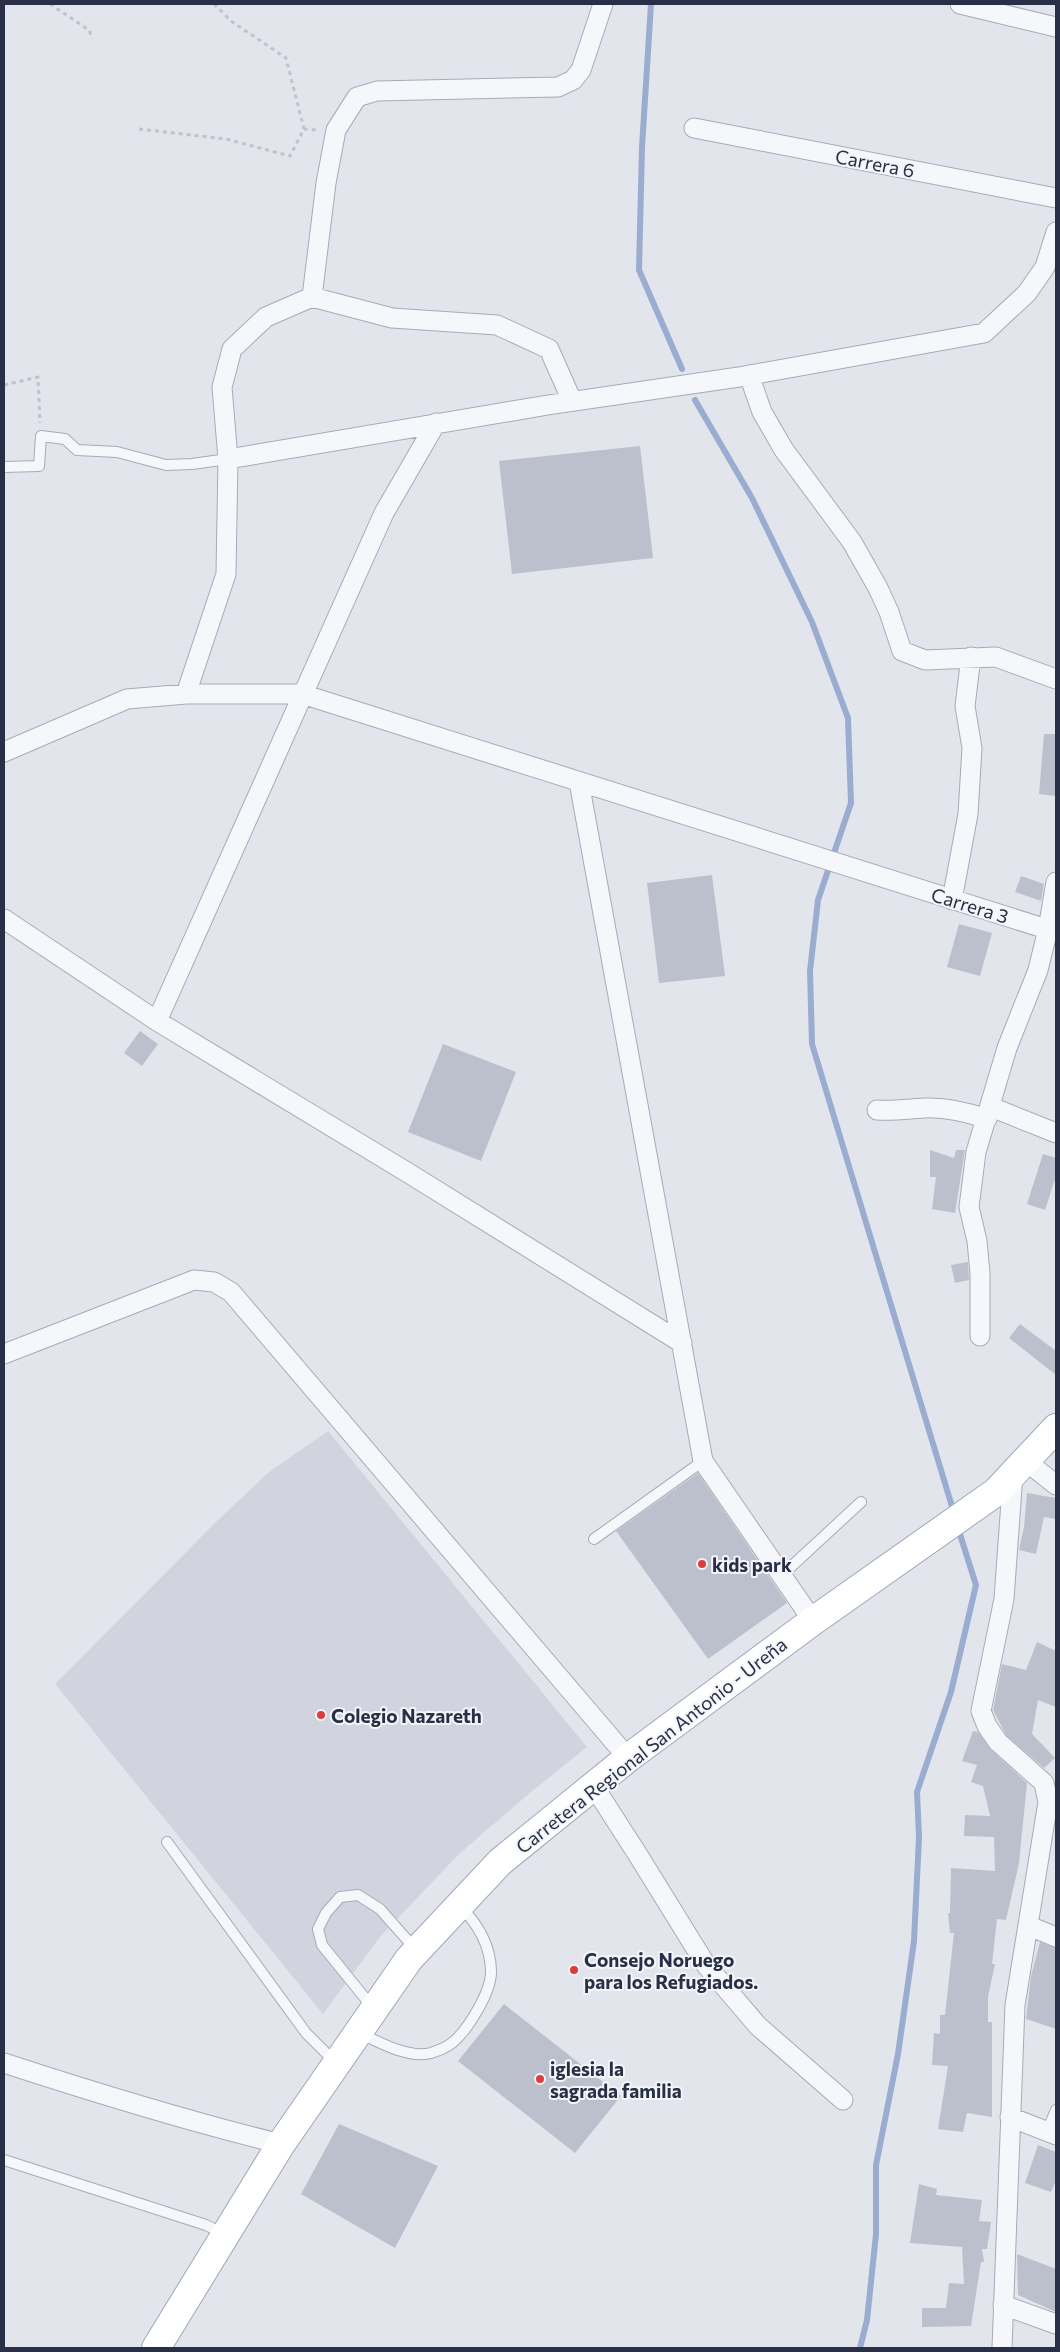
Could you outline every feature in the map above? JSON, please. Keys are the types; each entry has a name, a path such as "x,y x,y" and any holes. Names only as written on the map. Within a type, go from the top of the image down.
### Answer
{"main road":[{"name":"Carretera Regional San Antonio - Ureña","path":"156,2348 224,2234 281,2144 374,2009 417,1951 500,1862 628,1758 813,1621 896,1563 1012,1475 1054,1433"}],"street":[{"path":"312,297 326,183 336,130 357,97 377,91 558,87 573,80 581,70 603,4"},
{"path":"960,4 1056,27"},
{"name":"Carrera 6","path":"694,128 1056,198"},
{"path":"228,459 572,401 750,375 984,333 1028,293 1045,267 1056,232"},
{"path":"186,694 226,574 228,459 222,387 232,349 266,317 312,297 392,318 496,325 549,349 572,401"},
{"path":"750,375 762,412 784,450 852,542 878,588 889,612 902,651 925,660 948,661 971,657 996,658 1056,679"},
{"path":"157,1022 384,513 436,423"},
{"path":"952,900 968,814 972,748 966,706 971,657"},
{"name":"Carrera 3","path":"4,752 127,698 186,694 302,694 1052,930"},
{"path":"579,782 703,1461 813,1621"},
{"path":"980,1336 980,1274 969,1207 976,1152 1007,1048 1052,930 1056,882"},
{"path":"4,919 157,1022 410,1174 682,1343"},
{"path":"876,1110 895,1111 925,1108 989,1113 1056,1133"},
{"path":"4,1354 194,1280 214,1282 231,1292 628,1758"},
{"path":"1002,2348 1015,2005 1029,1926 1047,1794 1044,1783 998,1742 987,1726 981,1712 1004,1599 1012,1475 1056,1485"},
{"path":"593,1786 706,1965 758,2026 844,2100"},
{"path":"1029,1926 1056,1937"},
{"path":"4,2063 119,2100 281,2144"},
{"path":"1010,2117 1052,2133"},
{"path":"1003,2304 1056,2324"}],"lane":[{"path":"4,467 39,466 41,436 65,439 77,450 117,452 166,465 192,464 228,459"},
{"path":"594,1539 703,1461"},
{"path":"781,1576 861,1502"},
{"path":"167,1842 306,2033 336,2064"},
{"path":"374,2009 322,1945 318,1929 326,1913 340,1897 358,1895 380,1909 417,1951"},
{"path":"358,2032 405,2052 430,2053 452,2044 474,2018 485,1995 491,1972 486,1944 474,1920 460,1905"},
{"path":"1052,2133 1056,2110"},
{"path":"4,2160 206,2225 224,2234"}],"path":[{"path":"50,4 89,30 92,39"},
{"path":"139,129 226,139 290,156 304,129 286,58 231,20 214,4"},
{"path":"304,129 336,130"},
{"path":"4,385 38,377 41,436"}],"shaded area":[{"name":"Colegio Nazareth","path":"328,1431 587,1747 459,1854 380,1937 323,2014 55,1684 219,1519 269,1472"}],"building":[{"path":"640,446 653,558 512,574 499,461"},
{"path":"1044,734 1056,734 1056,796 1039,794"},
{"path":"712,875 725,976 659,983 647,883"},
{"path":"1021,876 1044,884 1041,901 1015,892"},
{"path":"959,924 992,933 980,976 947,967"},
{"path":"140,1031 158,1044 142,1066 124,1053"},
{"path":"443,1044 516,1072 481,1161 408,1132"},
{"path":"930,1150 954,1158 956,1150 965,1150 955,1213 932,1209 936,1177 930,1177"},
{"path":"1043,1154 1056,1158 1056,1176 1045,1210 1027,1204"},
{"path":"968,1262 969,1280 955,1283 951,1265"},
{"path":"1020,1324 1056,1351 1056,1375 1009,1338"},
{"name":"kids park","path":"698,1473 787,1603 708,1659 616,1531"},
{"path":"1027,1493 1056,1498 1056,1519 1044,1517 1036,1554 1019,1550 1024,1527"},
{"path":"1037,1642 1056,1651 1056,1707 1038,1700 1032,1734 1055,1758 1044,1768 1006,1735 993,1710 1002,1664 1026,1670"},
{"path":"973,1731 978,1732 991,1750 1027,1783 1019,1863 1006,1920 997,1919 992,1964 995,1964 988,1997 988,2022 992,2022 992,2117 967,2113 963,2132 938,2129 948,2066 932,2065 934,2033 940,2034 940,2015 945,2015 954,1933 950,1933 948,1913 950,1913 951,1868 995,1871 994,1837 964,1836 965,1815 990,1816 983,1786 971,1782 977,1765 962,1761"},
{"path":"1040,1942 1056,1948 1056,2029 1026,2019 1031,1976"},
{"name":"iglesia la sagrada familia","path":"504,2004 621,2096 575,2153 458,2061"},
{"path":"339,2124 438,2166 395,2248 301,2194"},
{"path":"1038,2145 1056,2152 1056,2180 1051,2192 1025,2183"},
{"path":"919,2184 937,2189 936,2195 982,2200 979,2221 991,2222 987,2249 982,2249 984,2262 981,2262 971,2326 922,2327 922,2308 946,2308 949,2283 964,2284 962,2247 910,2243"},
{"path":"1017,2254 1056,2269 1056,2312 1018,2295"}],"waterway":[{"path":"651,4 642,147 639,270 682,369"},
{"path":"695,400 752,498 812,622 848,718 851,803 818,900 810,971 812,1044 954,1513"},
{"path":"860,2348 867,2320 876,2234 876,2165 898,2054 914,1941 919,1837 917,1792 951,1692 976,1585 958,1528"}],"place":[{"name":"kids park","path":"702,1564"},
{"name":"Colegio Nazareth","path":"321,1715"},
{"name":"Consejo Noruego para los Refugiados.","path":"574,1970"},
{"name":"iglesia la sagrada familia","path":"540,2079"}]}
